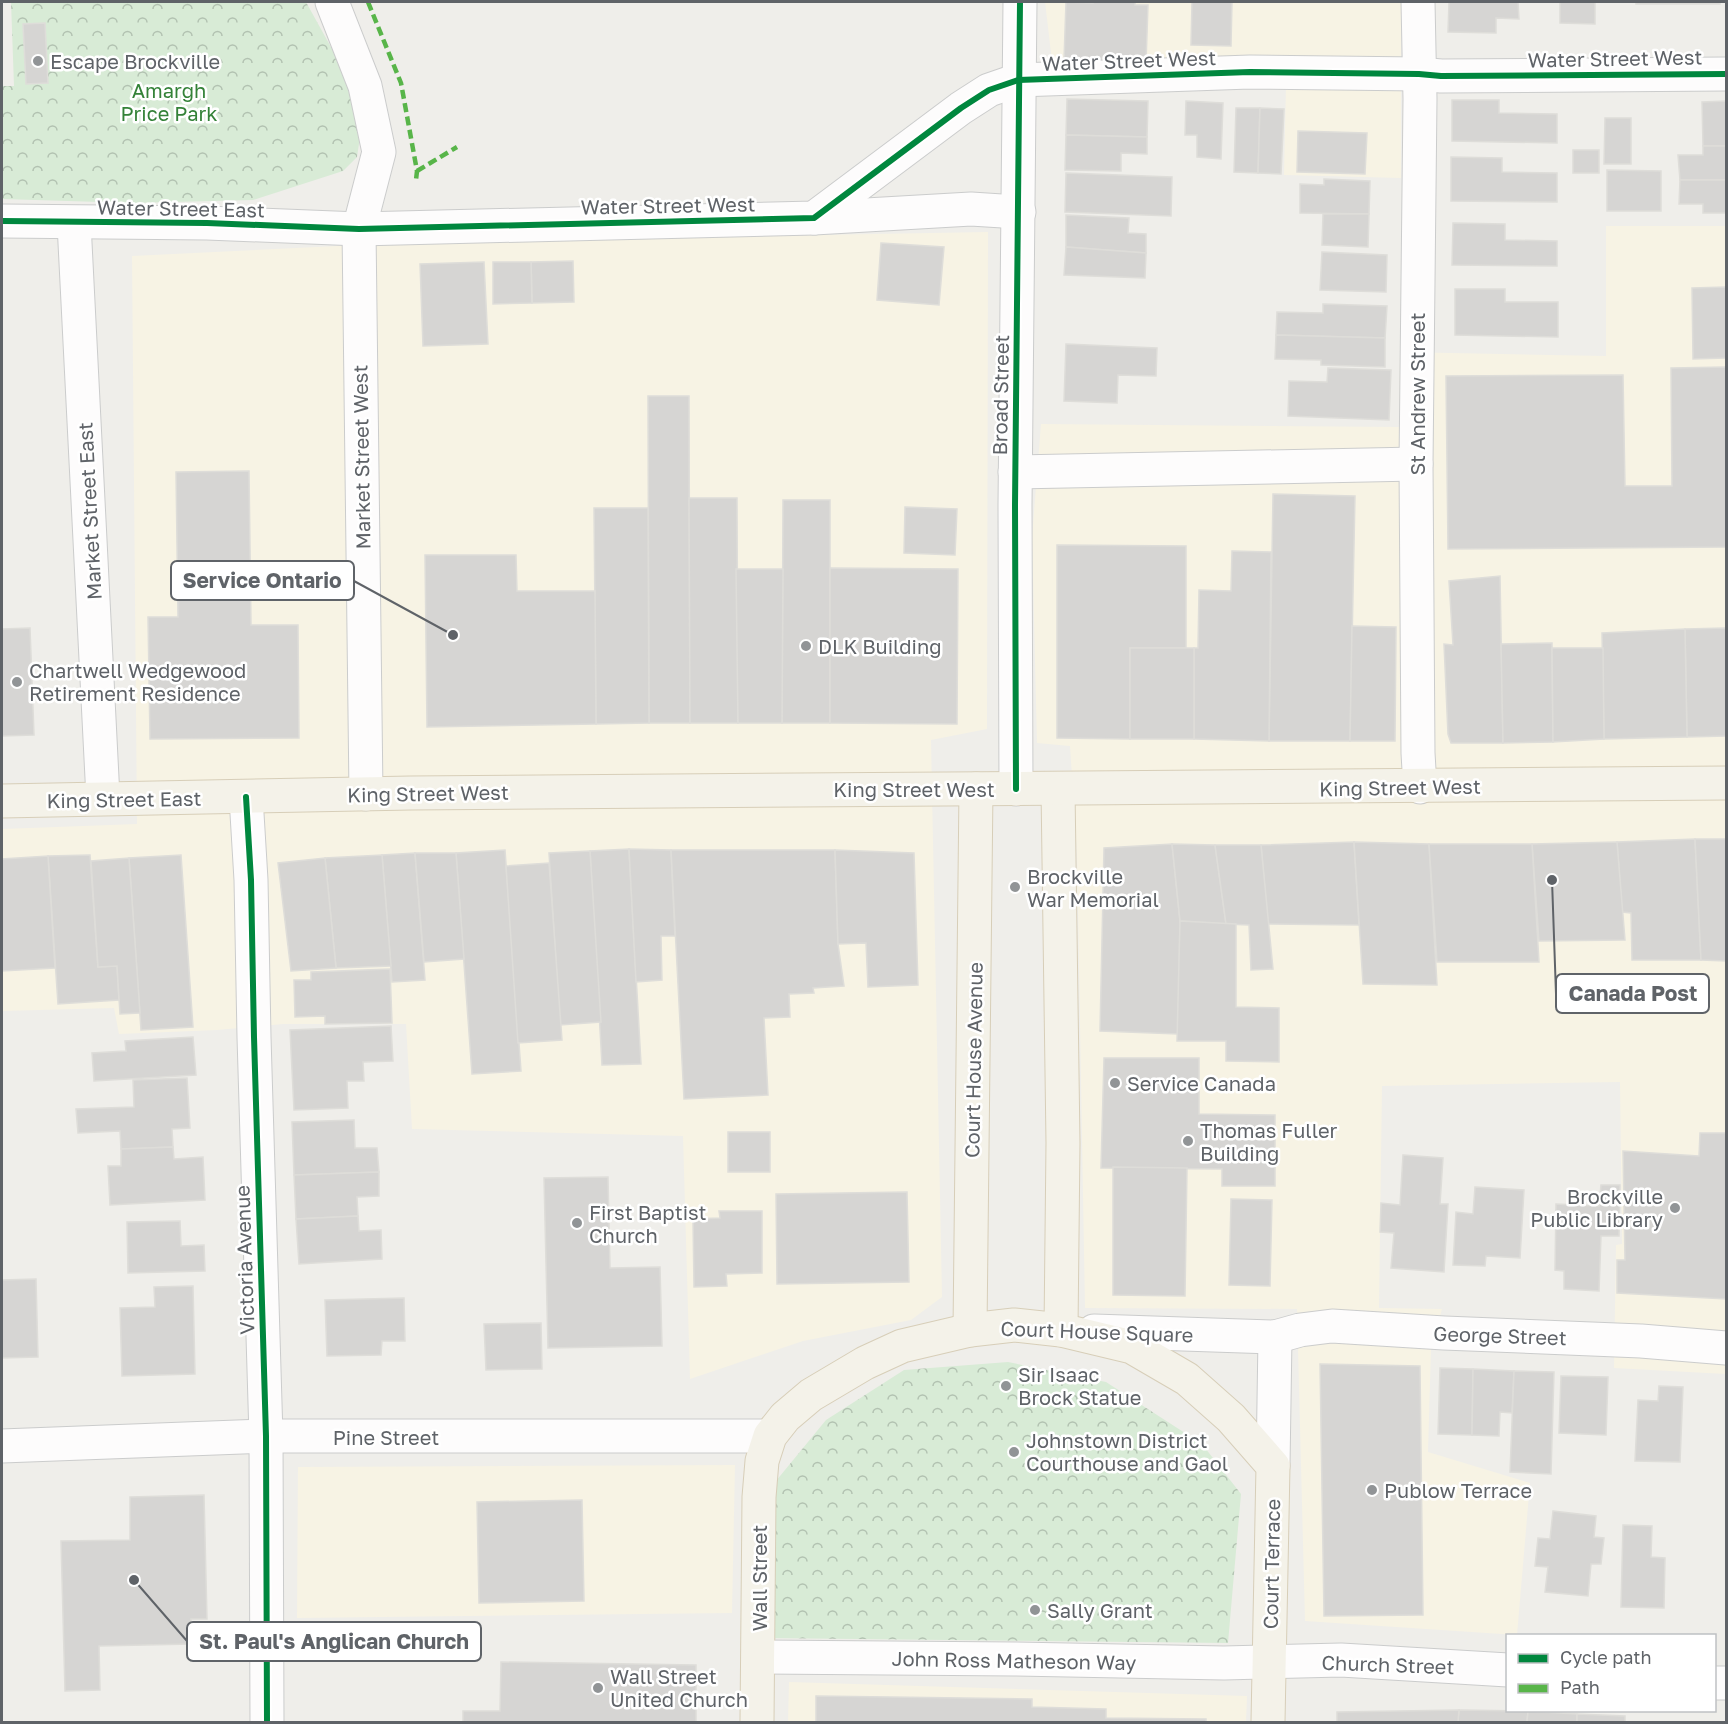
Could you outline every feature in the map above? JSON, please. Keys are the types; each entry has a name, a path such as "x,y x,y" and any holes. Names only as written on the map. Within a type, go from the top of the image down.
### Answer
{"main road":[{"name":"King Street West","path":"246,797 366,794 1726,783"},
{"name":"Court House Avenue","path":"970,1330 976,789"},
{"path":"1058,789 1063,1143 1061,1330 1132,1347 1187,1379 1232,1418 1273,1466"},
{"name":"King Street East","path":"2,801 246,797"},
{"name":"Court House Square","path":"770,1436 785,1417 811,1395 865,1363 902,1346 970,1330 1014,1325 1061,1330"},
{"name":"Wall Street","path":"758,1722 759,1497 762,1461 770,1436"},
{"name":"Court Terrace","path":"1269,1722 1273,1466"}],"street":[{"name":"Market Street West","path":"332,2 365,86 379,152 359,229 366,794"},
{"name":"Broad Street","path":"1016,789 1015,472 1020,2"},
{"name":"St Andrew Street","path":"1418,2 1416,464 1420,787"},
{"name":"Water Street West","path":"814,218 961,108 989,90 1018,80 1250,72 1453,76 1726,74"},
{"name":"Water Street West","path":"359,229 814,218 971,209 1019,212"},
{"name":"Water Street East","path":"2,221 207,223 359,229"},
{"name":"Market Street East","path":"74,223 103,798"},
{"path":"1015,472 1416,464"},
{"name":"Victoria Avenue","path":"246,797 251,880 266,1436 267,1722"},
{"name":"George Street","path":"1275,1336 1332,1326 1641,1341 1726,1348"},
{"name":"Court House Square","path":"1061,1330 1275,1336"},
{"name":"Court Terrace","path":"1273,1466 1275,1336"},
{"name":"Pine Street","path":"2,1446 266,1436 770,1436"},
{"name":"John Ross Matheson Way","path":"759,1658 1269,1662"},
{"name":"Church Street","path":"1269,1662 1341,1660 1506,1670"}],"shaded area":[{"path":"1045,2 1401,2 1401,178 1284,175 1286,86 1054,78"},
{"path":"1606,226 1726,226 1726,1374 1614,1368 1616,1245 1622,1244 1620,1082 1382,1086 1379,1308 1442,1309 1431,1349 1428,1452 1530,1483 1517,1634 1305,1621 1297,1309 1085,1308 1077,855 1070,746 1037,743 1032,537 1041,424 1399,427 1400,352 1606,356"},
{"path":"988,232 987,729 931,740 942,1297 911,1320 803,1341 690,1379 683,1136 412,1129 406,1024 283,1024 217,1030 119,1034 114,1008 2,1011 2,829 137,824 132,256 421,242"},
{"path":"735,1465 732,1613 297,1618 298,1467"},
{"path":"789,1682 1247,1696 1246,1722 788,1722"}],"green space":[{"name":"Amargh Price Park","path":"11,2 306,2 353,87 360,137 357,157 343,171 253,200 133,203 2,199 2,86 14,86"},
{"path":"1008,1362 1106,1382 1202,1444 1241,1494 1228,1643 760,1638 771,1487 826,1420 904,1370"}],"building":[{"path":"1066,2 1135,2 1135,5 1148,5 1146,63 1064,60"},
{"path":"1192,2 1232,2 1231,46 1191,45"},
{"path":"1449,2 1518,2 1519,19 1496,18 1496,33 1448,32"},
{"path":"1560,2 1595,2 1595,24 1560,23"},
{"path":"1636,2 1720,2 1720,4 1636,4"},
{"path":"45,23 48,83 26,84 23,24"},
{"path":"1067,99 1148,101 1147,137 1066,135"},
{"path":"1452,100 1499,100 1499,113 1557,114 1557,143 1452,141"},
{"path":"1186,101 1223,103 1221,159 1197,157 1197,135 1185,135"},
{"path":"1726,101 1726,146 1703,146 1702,102"},
{"path":"1236,108 1260,108 1258,173 1234,172"},
{"path":"1260,108 1284,109 1281,174 1258,173"},
{"path":"1605,118 1631,118 1631,164 1604,164"},
{"path":"1298,131 1367,133 1365,174 1297,172"},
{"path":"1066,135 1147,137 1147,154 1121,153 1121,171 1065,170"},
{"path":"1703,146 1726,146 1726,180 1680,180 1678,155 1703,155"},
{"path":"1573,150 1599,150 1599,173 1573,173"},
{"path":"1451,157 1502,158 1502,172 1557,173 1557,202 1451,201"},
{"path":"1607,170 1661,171 1661,211 1607,211"},
{"path":"1066,173 1172,177 1171,216 1065,212"},
{"path":"1324,179 1370,181 1369,214 1300,213 1300,184 1324,185"},
{"path":"1680,180 1726,180 1726,213 1703,213 1703,204 1679,204"},
{"path":"1323,214 1369,214 1368,247 1322,245"},
{"path":"1066,215 1129,218 1128,233 1146,234 1146,253 1066,247"},
{"path":"1453,223 1505,224 1505,240 1557,241 1557,266 1452,265"},
{"path":"881,243 944,247 939,305 877,300"},
{"path":"1066,247 1146,253 1145,278 1064,275"},
{"path":"1322,252 1387,255 1386,292 1320,290"},
{"path":"573,261 574,302 532,303 531,262"},
{"path":"484,262 488,344 423,346 420,264"},
{"path":"493,262 531,262 532,303 493,304"},
{"path":"1726,287 1726,358 1693,359 1692,288"},
{"path":"1455,289 1505,289 1505,302 1558,302 1558,337 1455,335"},
{"path":"1323,304 1387,306 1385,338 1276,335 1277,312 1323,313"},
{"path":"1276,335 1385,338 1385,367 1321,365 1321,360 1275,359"},
{"path":"1066,344 1157,348 1156,376 1118,375 1117,403 1064,401"},
{"path":"1726,367 1726,547 1448,549 1446,376 1623,375 1625,486 1672,486 1671,368"},
{"path":"1328,368 1391,370 1389,420 1288,416 1289,381 1327,382"},
{"path":"648,396 689,396 690,723 649,723"},
{"path":"249,471 251,625 298,625 299,738 150,739 148,617 178,617 176,472"},
{"path":"1273,494 1355,496 1350,741 1269,741"},
{"path":"689,498 737,498 738,723 690,723"},
{"name":"DLK Building","path":"783,500 830,500 830,723 782,723"},
{"path":"905,507 957,509 955,555 904,553"},
{"path":"594,508 648,508 649,723 596,724"},
{"path":"1057,545 1186,546 1186,648 1130,648 1130,739 1057,738"},
{"path":"1232,551 1271,552 1269,741 1194,739 1194,648 1198,648 1199,590 1231,591"},
{"path":"425,555 516,555 517,591 595,591 596,724 427,727"},
{"path":"830,568 958,569 957,724 830,723"},
{"path":"736,569 783,569 782,723 738,723"},
{"path":"1500,576 1503,743 1451,743 1448,734 1444,644 1453,645 1449,581"},
{"path":"1352,626 1396,627 1395,741 1350,741"},
{"name":"Chartwell Wedgewood Retirement Residence","path":"30,628 34,735 2,736 2,629"},
{"path":"1726,628 1726,736 1687,737 1685,629"},
{"path":"1685,629 1687,737 1604,739 1602,633"},
{"path":"1552,643 1553,742 1503,743 1501,644"},
{"path":"1130,648 1194,648 1194,739 1130,739"},
{"path":"1552,648 1603,648 1604,739 1553,742"},
{"path":"1695,839 1701,960 1632,960 1631,913 1622,912 1617,842"},
{"path":"1695,839 1726,839 1726,961 1701,960"},
{"path":"1354,842 1359,925 1268,924 1261,845"},
{"path":"1354,842 1429,844 1437,985 1363,984"},
{"path":"1617,842 1625,940 1539,941 1532,844"},
{"path":"1172,844 1180,921 1178,1034 1100,1031 1104,848"},
{"path":"1172,844 1215,845 1226,924 1180,921"},
{"path":"1429,844 1532,844 1539,962 1437,962"},
{"path":"1215,845 1261,845 1273,969 1251,970 1249,925 1226,924"},
{"path":"629,849 641,1064 602,1065 590,851"},
{"path":"629,849 671,850 675,936 661,936 662,980 636,982"},
{"path":"505,850 521,1071 472,1074 456,853"},
{"path":"671,850 835,850 838,944 844,986 813,988 814,993 789,994 790,1017 764,1018 768,1095 684,1099"},
{"path":"835,850 914,853 918,985 868,987 866,943 838,944"},
{"path":"590,851 601,1022 560,1025 549,853"},
{"path":"415,853 425,980 392,982 382,855"},
{"path":"415,853 456,853 464,959 424,962"},
{"path":"90,855 98,967 117,966 119,1000 58,1004 48,856"},
{"path":"181,855 193,1027 141,1030 129,858"},
{"path":"382,855 391,966 336,968 325,858"},
{"path":"48,856 55,968 2,971 2,859"},
{"path":"129,858 140,1013 120,1014 117,966 98,967 91,861"},
{"path":"325,858 336,968 291,971 278,863"},
{"path":"549,863 562,1040 518,1043 506,866"},
{"path":"1180,921 1236,924 1236,1007 1279,1008 1279,1062 1226,1061 1226,1041 1177,1041"},
{"path":"390,969 392,1023 325,1024 325,1016 295,1017 294,980 311,980 311,972"},
{"path":"391,1026 393,1061 363,1062 364,1081 347,1081 348,1108 294,1110 290,1030"},
{"path":"193,1037 196,1075 94,1081 92,1053 126,1051 125,1041"},
{"name":"Thomas Fuller Building","path":"1104,1058 1199,1058 1199,1114 1275,1115 1275,1186 1222,1186 1222,1169 1101,1168"},
{"path":"187,1078 190,1128 172,1129 173,1147 121,1149 120,1131 78,1133 76,1109 134,1107 133,1080"},
{"path":"354,1120 355,1148 377,1148 379,1172 294,1175 292,1122"},
{"path":"728,1132 770,1132 770,1172 728,1172"},
{"name":"Brockville Public Library","path":"1700,1133 1726,1133 1726,1299 1617,1293 1617,1260 1625,1260 1623,1151 1699,1156"},
{"path":"173,1147 174,1159 203,1157 205,1200 110,1205 108,1166 121,1166 121,1149"},
{"path":"1403,1155 1443,1158 1440,1204 1448,1204 1444,1272 1391,1268 1394,1233 1380,1232 1381,1203 1400,1205"},
{"path":"1113,1167 1187,1168 1185,1296 1113,1295"},
{"path":"379,1172 379,1196 357,1197 358,1216 296,1219 294,1175"},
{"name":"First Baptist Church","path":"608,1177 610,1268 660,1267 662,1346 548,1348 544,1178"},
{"path":"1601,1185 1620,1185 1619,1236 1601,1236 1599,1291 1564,1289 1564,1271 1555,1270 1556,1204 1599,1206"},
{"path":"1475,1187 1524,1190 1520,1258 1486,1256 1485,1266 1453,1265 1456,1212 1473,1214"},
{"path":"907,1192 909,1282 777,1284 776,1194"},
{"path":"1231,1199 1272,1200 1270,1286 1229,1285"},
{"path":"719,1211 762,1211 762,1273 726,1274 727,1286 694,1287 693,1219 720,1218"},
{"path":"358,1216 359,1231 381,1230 382,1259 299,1264 296,1219"},
{"path":"180,1221 181,1246 204,1245 205,1271 128,1273 127,1222"},
{"path":"36,1279 38,1357 2,1358 2,1280"},
{"path":"193,1286 195,1374 122,1376 120,1308 155,1307 154,1287"},
{"path":"404,1298 405,1341 382,1341 381,1355 327,1356 325,1300"},
{"path":"541,1323 542,1369 486,1370 484,1324"},
{"name":"Publow Terrace","path":"1320,1364 1420,1366 1423,1615 1324,1616"},
{"path":"1440,1368 1473,1369 1472,1435 1438,1434"},
{"path":"1473,1369 1514,1371 1512,1413 1500,1412 1499,1436 1472,1435"},
{"path":"1514,1371 1554,1372 1551,1474 1510,1472"},
{"path":"1561,1376 1608,1377 1606,1435 1559,1433"},
{"path":"1659,1386 1683,1387 1680,1462 1635,1461 1638,1400 1658,1401"},
{"path":"204,1495 207,1619 191,1619 191,1644 99,1646 100,1690 65,1691 61,1541 130,1540 130,1497"},
{"path":"582,1500 584,1601 479,1603 477,1502"},
{"path":"1553,1511 1596,1516 1594,1537 1604,1538 1601,1564 1591,1564 1588,1596 1545,1592 1548,1567 1535,1566 1538,1538 1550,1539"},
{"path":"1623,1525 1652,1526 1651,1557 1665,1558 1664,1608 1621,1607"},
{"name":"Wall Street United Church","path":"501,1662 696,1665 696,1722 463,1722 463,1711 500,1711"},
{"path":"816,1696 1032,1699 1032,1707 1106,1709 1106,1718 1206,1719 1206,1722 816,1722"},
{"path":"1459,1710 1528,1712 1527,1722 1458,1722"},
{"path":"1459,1710 1458,1722 1337,1722 1337,1712"},
{"path":"1528,1712 1577,1714 1577,1722 1527,1722"},
{"path":"1577,1714 1625,1716 1625,1722 1577,1722"}],"marked path":[{"path":"368,2 401,83 417,171 416,180"},
{"path":"417,171 457,147"}],"cycle path":[{"path":"1016,789 1015,505 1020,2"},
{"path":"2,221 207,223 359,229 814,218 961,108 989,90 1018,80 1250,72 1441,76 1726,74"},
{"path":"246,797 251,880 266,1436 267,1722"}],"place":[{"name":"Escape Brockville","path":"38,61"},
{"name":"Service Ontario","path":"453,635"},
{"name":"DLK Building","path":"806,646"},
{"name":"Chartwell Wedgewood Retirement Residence","path":"17,682"},
{"name":"Canada Post","path":"1552,880"},
{"name":"Brockville War Memorial","path":"1015,887"},
{"name":"Service Canada","path":"1115,1083"},
{"name":"Thomas Fuller Building","path":"1188,1141"},
{"name":"Brockville Public Library","path":"1675,1208"},
{"name":"First Baptist Church","path":"577,1223"},
{"name":"Sir Isaac Brock Statue","path":"1006,1386"},
{"name":"Johnstown District Courthouse and Gaol","path":"1014,1452"},
{"name":"Publow Terrace","path":"1372,1490"},
{"name":"St. Paul's Anglican Church","path":"134,1580"},
{"name":"Sally Grant","path":"1035,1610"},
{"name":"Wall Street United Church","path":"598,1688"}]}
